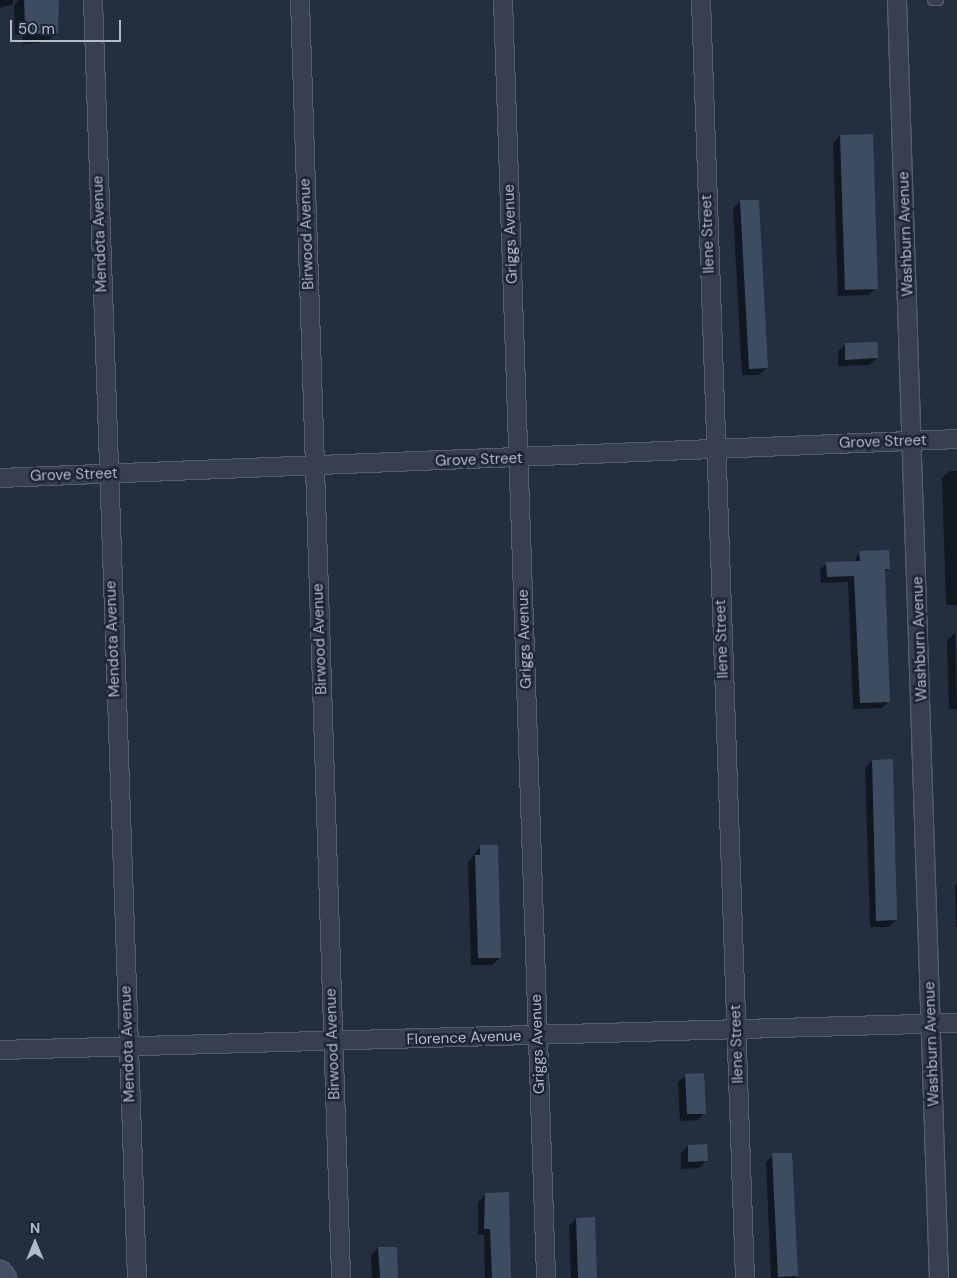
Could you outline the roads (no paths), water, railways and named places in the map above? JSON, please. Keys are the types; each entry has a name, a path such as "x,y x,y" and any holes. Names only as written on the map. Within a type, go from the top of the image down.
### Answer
{"main road":[{"path":"0,1273 4,1278"}],"street":[{"name":"Mendota Avenue","path":"92,0 137,1278"},
{"name":"Birwood Avenue","path":"300,0 341,1278"},
{"name":"Griggs Avenue","path":"503,0 546,1278"},
{"name":"Ilene Street","path":"701,0 744,1278"},
{"name":"Washburn Avenue","path":"897,0 914,440 940,1278"},
{"name":"Grove Street","path":"0,478 314,467 715,448 957,439"},
{"name":"Florence Avenue","path":"0,1050 957,1024"}],"lane":[{"path":"932,0 938,0"}]}
